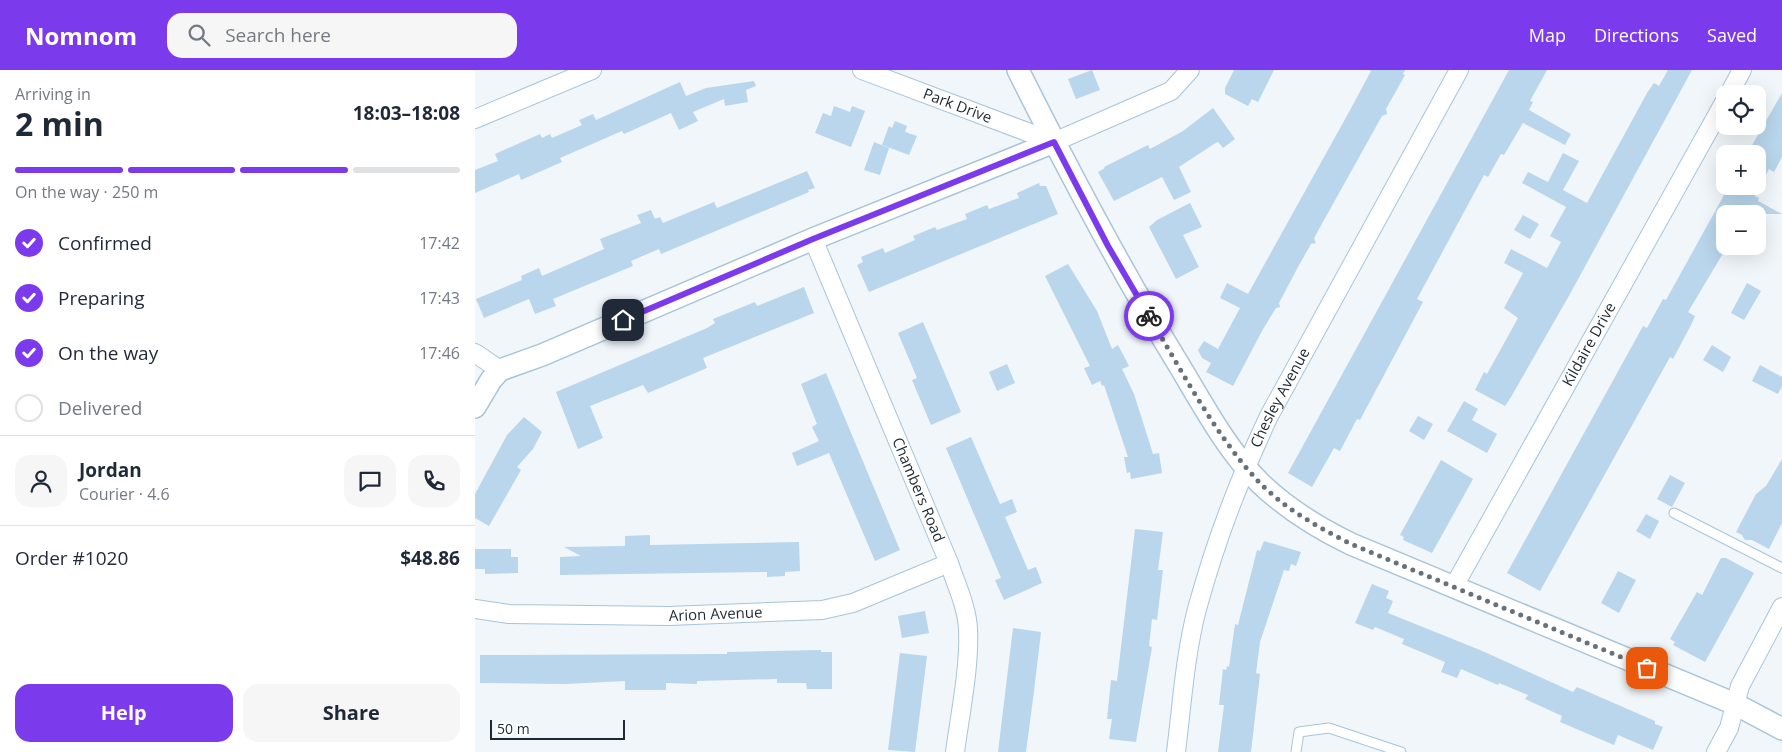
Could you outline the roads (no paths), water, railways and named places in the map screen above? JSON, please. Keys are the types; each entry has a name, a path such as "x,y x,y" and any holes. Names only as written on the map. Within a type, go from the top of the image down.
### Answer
{"street":[{"path":"475,119 592,70"},
{"name":"Park Drive","path":"862,70 1054,142"},
{"path":"1018,70 1054,142 1138,298 1192,388 1245,465 1271,493 1325,531 1453,588 1735,704 1782,729"},
{"path":"475,407 491,380 500,370 542,355 813,239 1054,142 1171,90 1191,70"},
{"name":"Chesley Avenue","path":"1176,752 1188,659 1197,609 1245,465 1269,416 1459,70"},
{"path":"1734,85 1742,70"},
{"name":"Kildaire Drive","path":"1453,588 1716,117"},
{"name":"Chambers Road","path":"813,239 949,563 964,607 969,628 955,752"},
{"path":"475,353 500,370"},
{"name":"Arion Avenue","path":"475,609 509,614 669,616 822,610 853,603 949,563"},
{"path":"1716,752 1729,728 1740,686 1751,661 1782,607"}],"lane":[{"path":"1674,513 1782,568"},
{"path":"1296,752 1299,732 1329,728 1401,752"}]}
